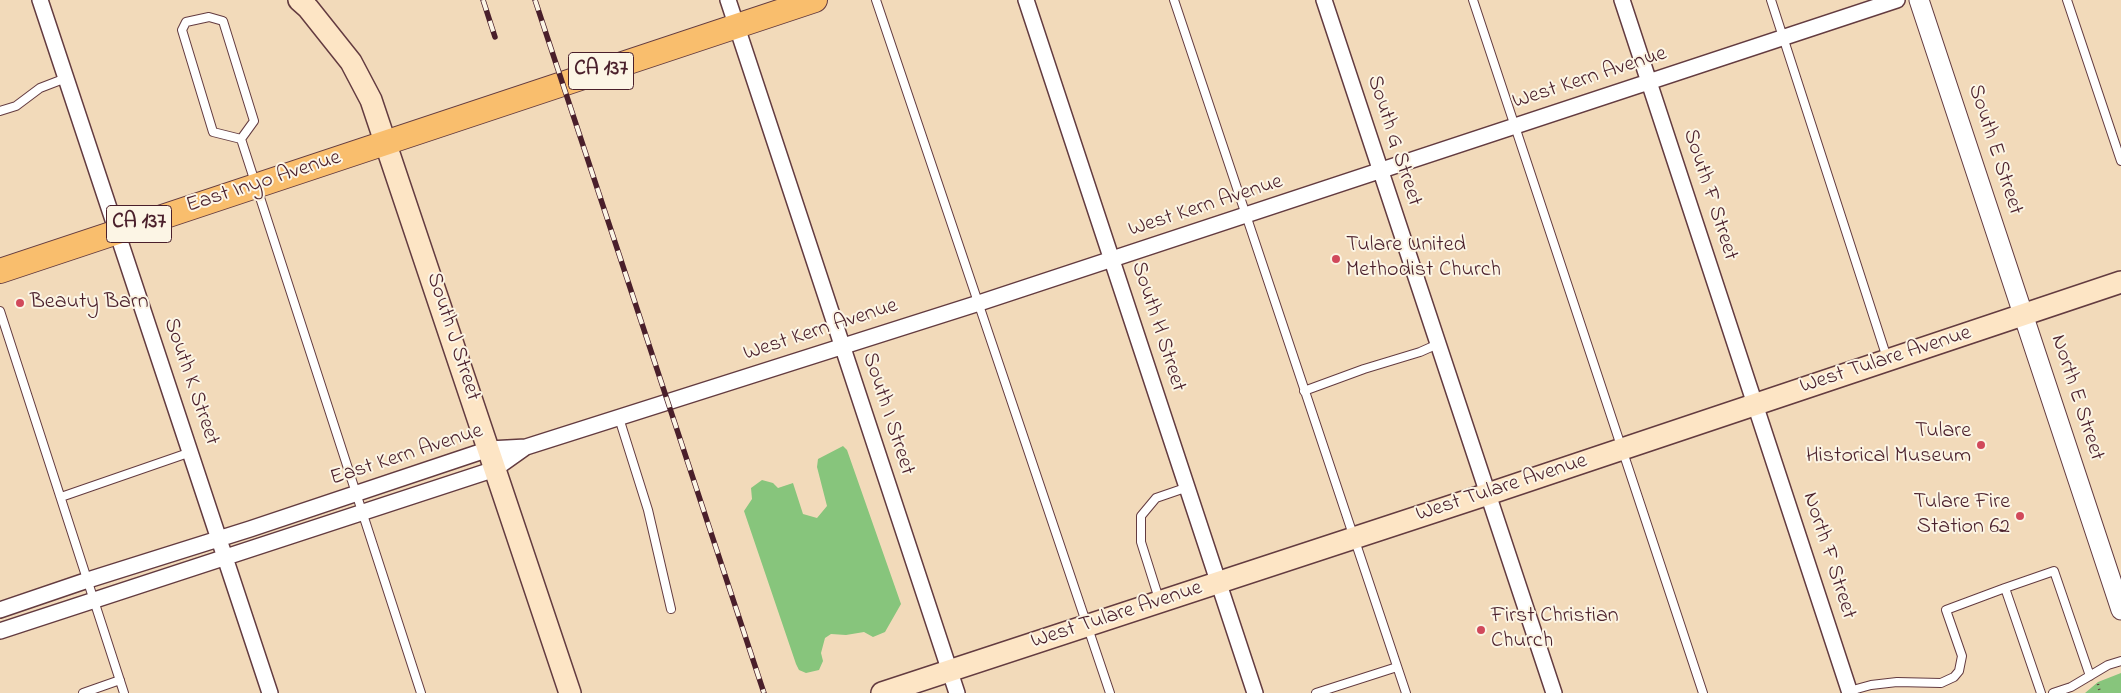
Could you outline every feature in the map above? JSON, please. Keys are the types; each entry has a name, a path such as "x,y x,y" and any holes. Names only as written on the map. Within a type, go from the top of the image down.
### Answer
{"main road":[{"name":"South J Street","path":"299,0 331,35 351,62 371,100 570,693"},
{"name":"CA 137","path":"387,143 815,0"},
{"name":"East Inyo Avenue","path":"0,271 387,143"},
{"name":"West Tulare Avenue","path":"882,693 1488,494 2121,282"}],"street":[{"name":"South K Street","path":"40,0 270,693"},
{"name":"South I Street","path":"728,0 957,693"},
{"name":"South H Street","path":"1026,0 1255,693"},
{"name":"South G Street","path":"1324,0 1554,693"},
{"name":"South F Street","path":"1622,0 1756,404"},
{"name":"West Kern Avenue","path":"526,447 1112,260 1897,0"},
{"name":"South E Street","path":"1919,0 2023,315"},
{"name":"North E Street","path":"2023,315 2121,610"},
{"name":"North F Street","path":"1756,404 1850,692"},
{"name":"East Kern Avenue","path":"0,631 363,512 526,447"},
{"name":"East Kern Avenue","path":"0,610 357,494 492,459"}],"lane":[{"path":"876,0 1110,693"},
{"path":"1174,0 1406,693"},
{"path":"1473,0 1623,448 1702,693"},
{"path":"1771,0 1888,360"},
{"path":"2067,0 2121,161"},
{"path":"209,17 223,21 254,121 241,139 213,132 182,30 186,22 209,17"},
{"path":"0,111 16,106 40,88 66,78"},
{"path":"241,139 421,693"},
{"path":"0,311 124,693"},
{"path":"1304,391 1364,369 1420,352 1438,344"},
{"path":"619,418 648,510 671,609"},
{"path":"61,497 191,452"},
{"path":"1160,602 1141,542 1141,516 1156,498 1188,487"},
{"path":"1850,692 1871,685 1897,682 1940,683 1954,677 1959,672 1962,656 1946,610 2054,571 2090,676"},
{"path":"2005,588 2041,693"},
{"path":"2053,693 2071,687 2108,665 2121,660"},
{"path":"1316,693 1398,666"},
{"path":"83,693 120,680"}],"green space":[{"path":"843,446 847,450 901,604 885,632 873,637 864,632 846,635 831,634 825,638 821,653 823,661 819,670 806,673 799,670 796,664 744,511 752,499 751,488 762,480 773,483 778,488 793,483 803,514 817,518 827,506 817,467 818,459"},
{"path":"2121,673 2121,693 2085,693 2098,682"}],"railway":[{"path":"483,0 495,37"},
{"path":"535,0 764,693"}],"place":[{"name":"Tulare United Methodist Church","path":"1336,259"},
{"name":"Beauty Barn","path":"20,303"},
{"name":"Tulare Historical Museum","path":"1981,445"},
{"name":"Tulare Fire Station 62","path":"2020,516"},
{"name":"First Christian Church","path":"1481,630"}]}
